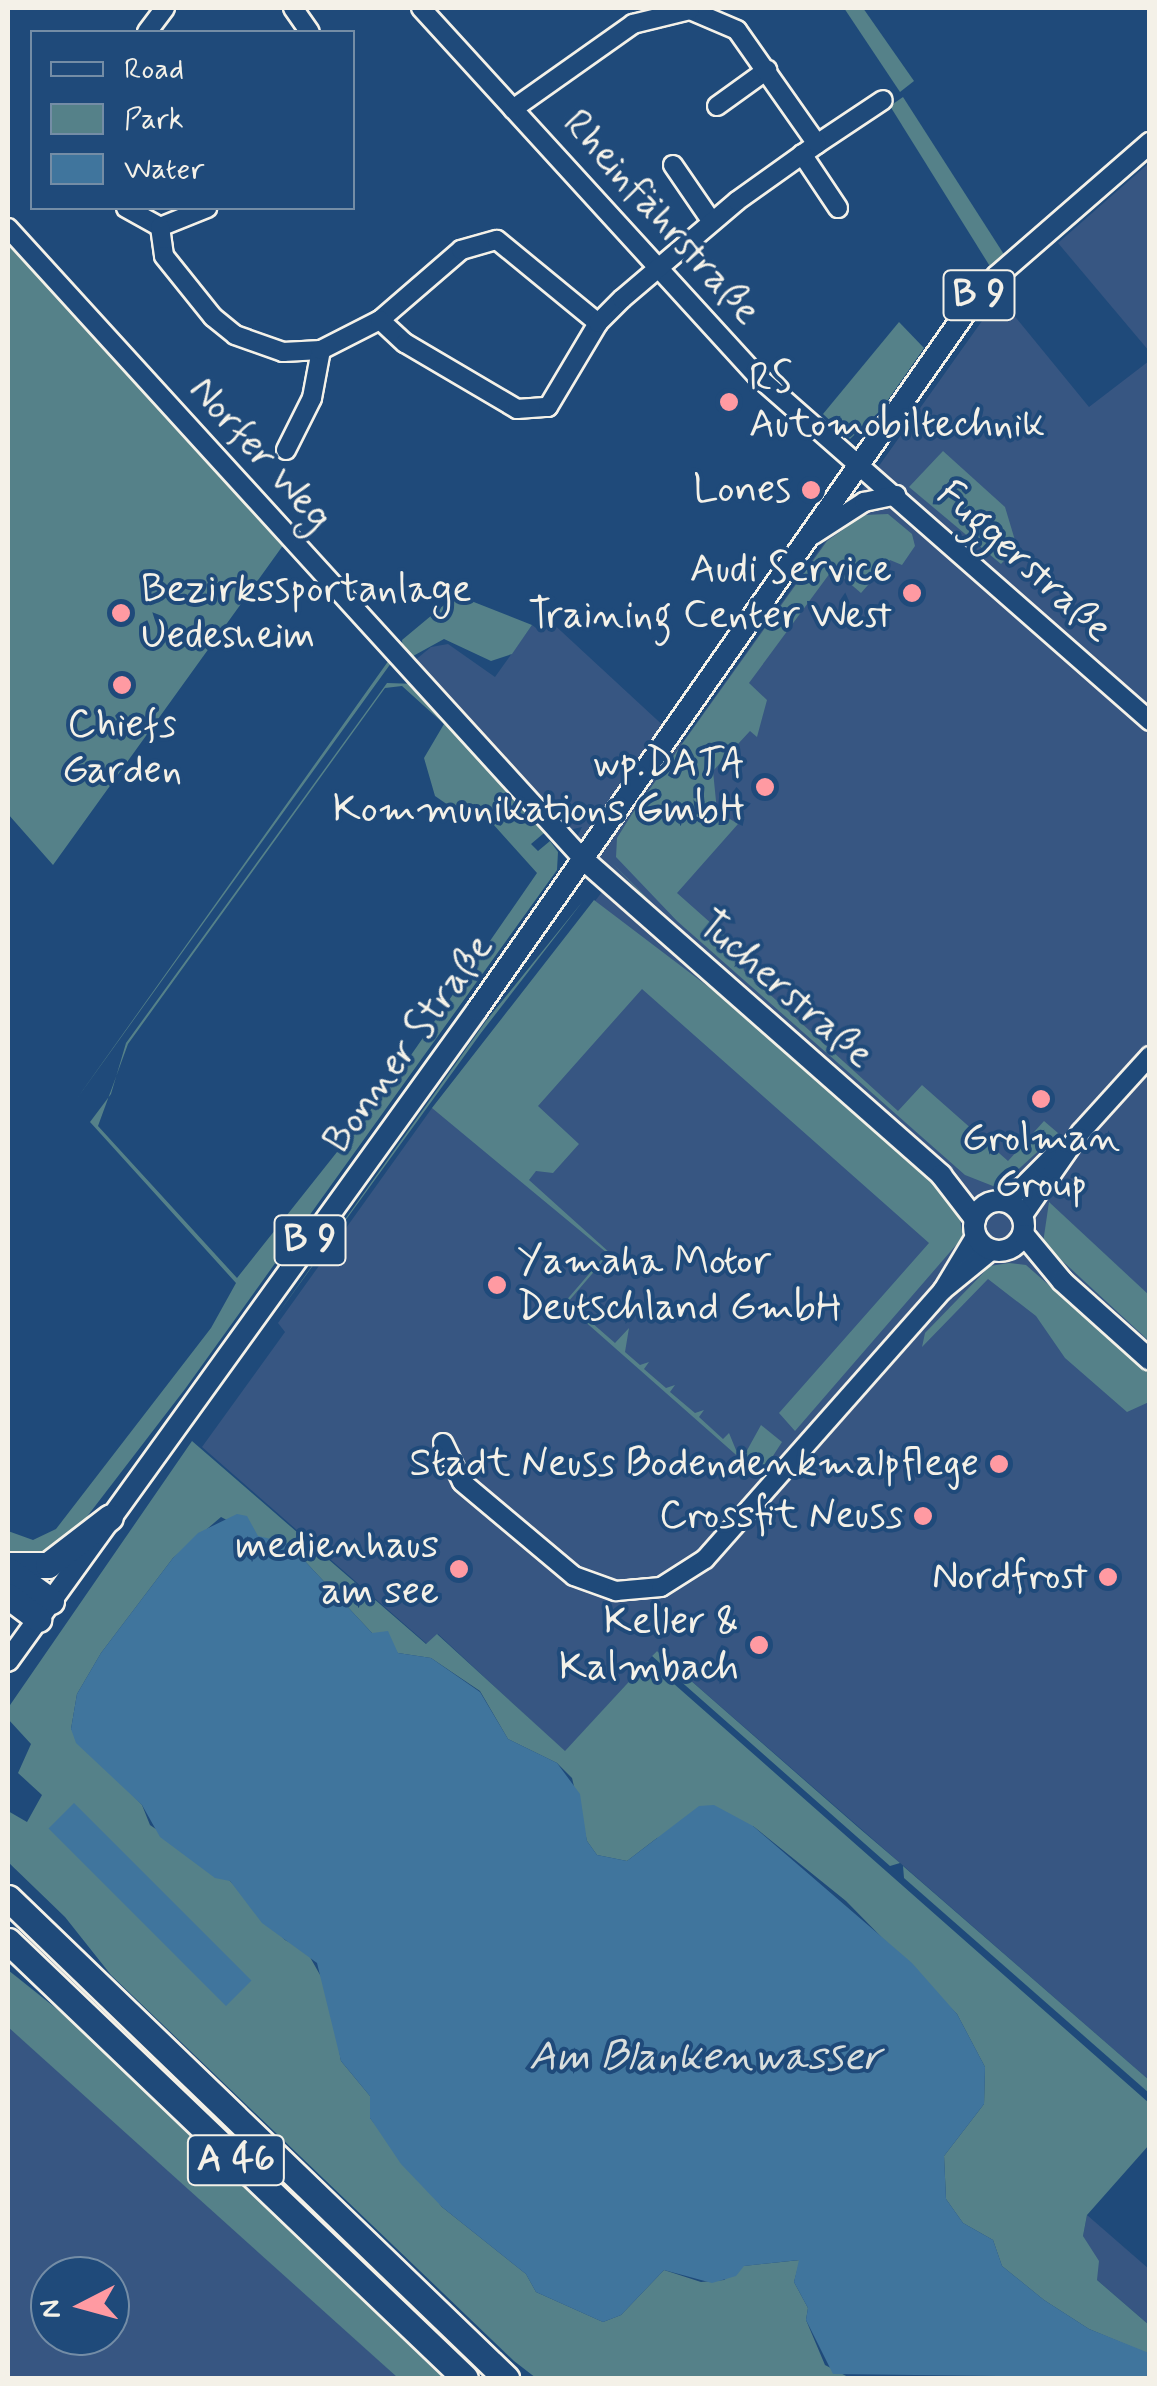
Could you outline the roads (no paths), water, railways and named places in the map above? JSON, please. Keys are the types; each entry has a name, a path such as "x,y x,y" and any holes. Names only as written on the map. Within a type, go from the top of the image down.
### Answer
{"highway":[{"path":"8,1568 48,1565 110,1516"},
{"path":"8,1568 44,1610"},
{"path":"8,1596 44,1610"},
{"name":"A 46","path":"8,1898 506,2378"},
{"name":"A 46","path":"8,1940 465,2378"}],"main road":[{"name":"B 9","path":"861,464 981,294 1150,142"},
{"name":"Bonner Straße","path":"8,1661 861,464"},
{"name":"Tucherstraße","path":"583,858 1150,1360"}],"street":[{"path":"148,30 165,8"},
{"path":"294,8 309,30"},
{"name":"Rheinfährstraße","path":"420,8 757,376 861,464"},
{"path":"513,109 633,24 680,8 732,26 768,70 838,208"},
{"path":"717,106 768,70"},
{"path":"387,313 405,343 529,412 555,400 598,323 712,222 883,100"},
{"path":"672,165 712,222"},
{"path":"130,210 160,227"},
{"path":"160,227 202,210"},
{"path":"160,227 164,256 213,318 262,348 321,350 349,342 461,250 497,240 598,323"},
{"name":"Norfer Weg","path":"8,228 583,858"},
{"path":"286,450 316,387 321,350"},
{"name":"Fuggerstraße","path":"861,464 1150,721"},
{"name":"Fuggerstraße","path":"808,539 864,502 896,495"},
{"path":"443,1443 462,1482 574,1576 616,1591 661,1587 714,1551 1150,1056"}],"water":[{"name":"Am Blankenwasser","path":"237,1514 247,1516 258,1536 288,1543 372,1633 388,1631 398,1653 431,1658 480,1692 508,1739 557,1763 580,1794 587,1841 597,1855 627,1861 699,1806 714,1805 753,1826 912,1963 957,2014 985,2067 984,2104 944,2156 946,2199 963,2223 993,2240 1002,2266 1044,2300 1089,2329 1149,2353 1149,2378 833,2374 806,2320 808,2308 794,2282 799,2260 744,2266 736,2276 712,2283 664,2270 621,2315 603,2322 536,2292 526,2274 442,2207 401,2164 370,2118 370,2096 341,2061 317,1963 262,1923 230,1881 215,1878 160,1837 142,1805 76,1743 71,1729 77,1694 101,1653 173,1558 198,1533"},
{"path":"74,1803 251,1980 226,2006 49,1828"}],"place":[{"name":"RS Automobiltechnik","path":"729,402"},
{"name":"Lones","path":"811,490"},
{"name":"Audi Service Training Center West","path":"912,593"},
{"name":"Bezirkssportanlage Uedesheim","path":"121,613"},
{"name":"Chiefs Garden","path":"122,685"},
{"name":"wp.DATA Kommunikations GmbH","path":"765,787"},
{"name":"Grolman Group","path":"1041,1099"},
{"name":"Yamaha Motor Deutschland GmbH","path":"497,1285"},
{"name":"Stadt Neuss Bodendenkmalpflege","path":"999,1464"},
{"name":"Crossfit Neuss","path":"923,1516"},
{"name":"medienhaus am see","path":"459,1569"},
{"name":"Nordfrost","path":"1108,1577"},
{"name":"Keller & Kalmbach","path":"759,1645"}]}
